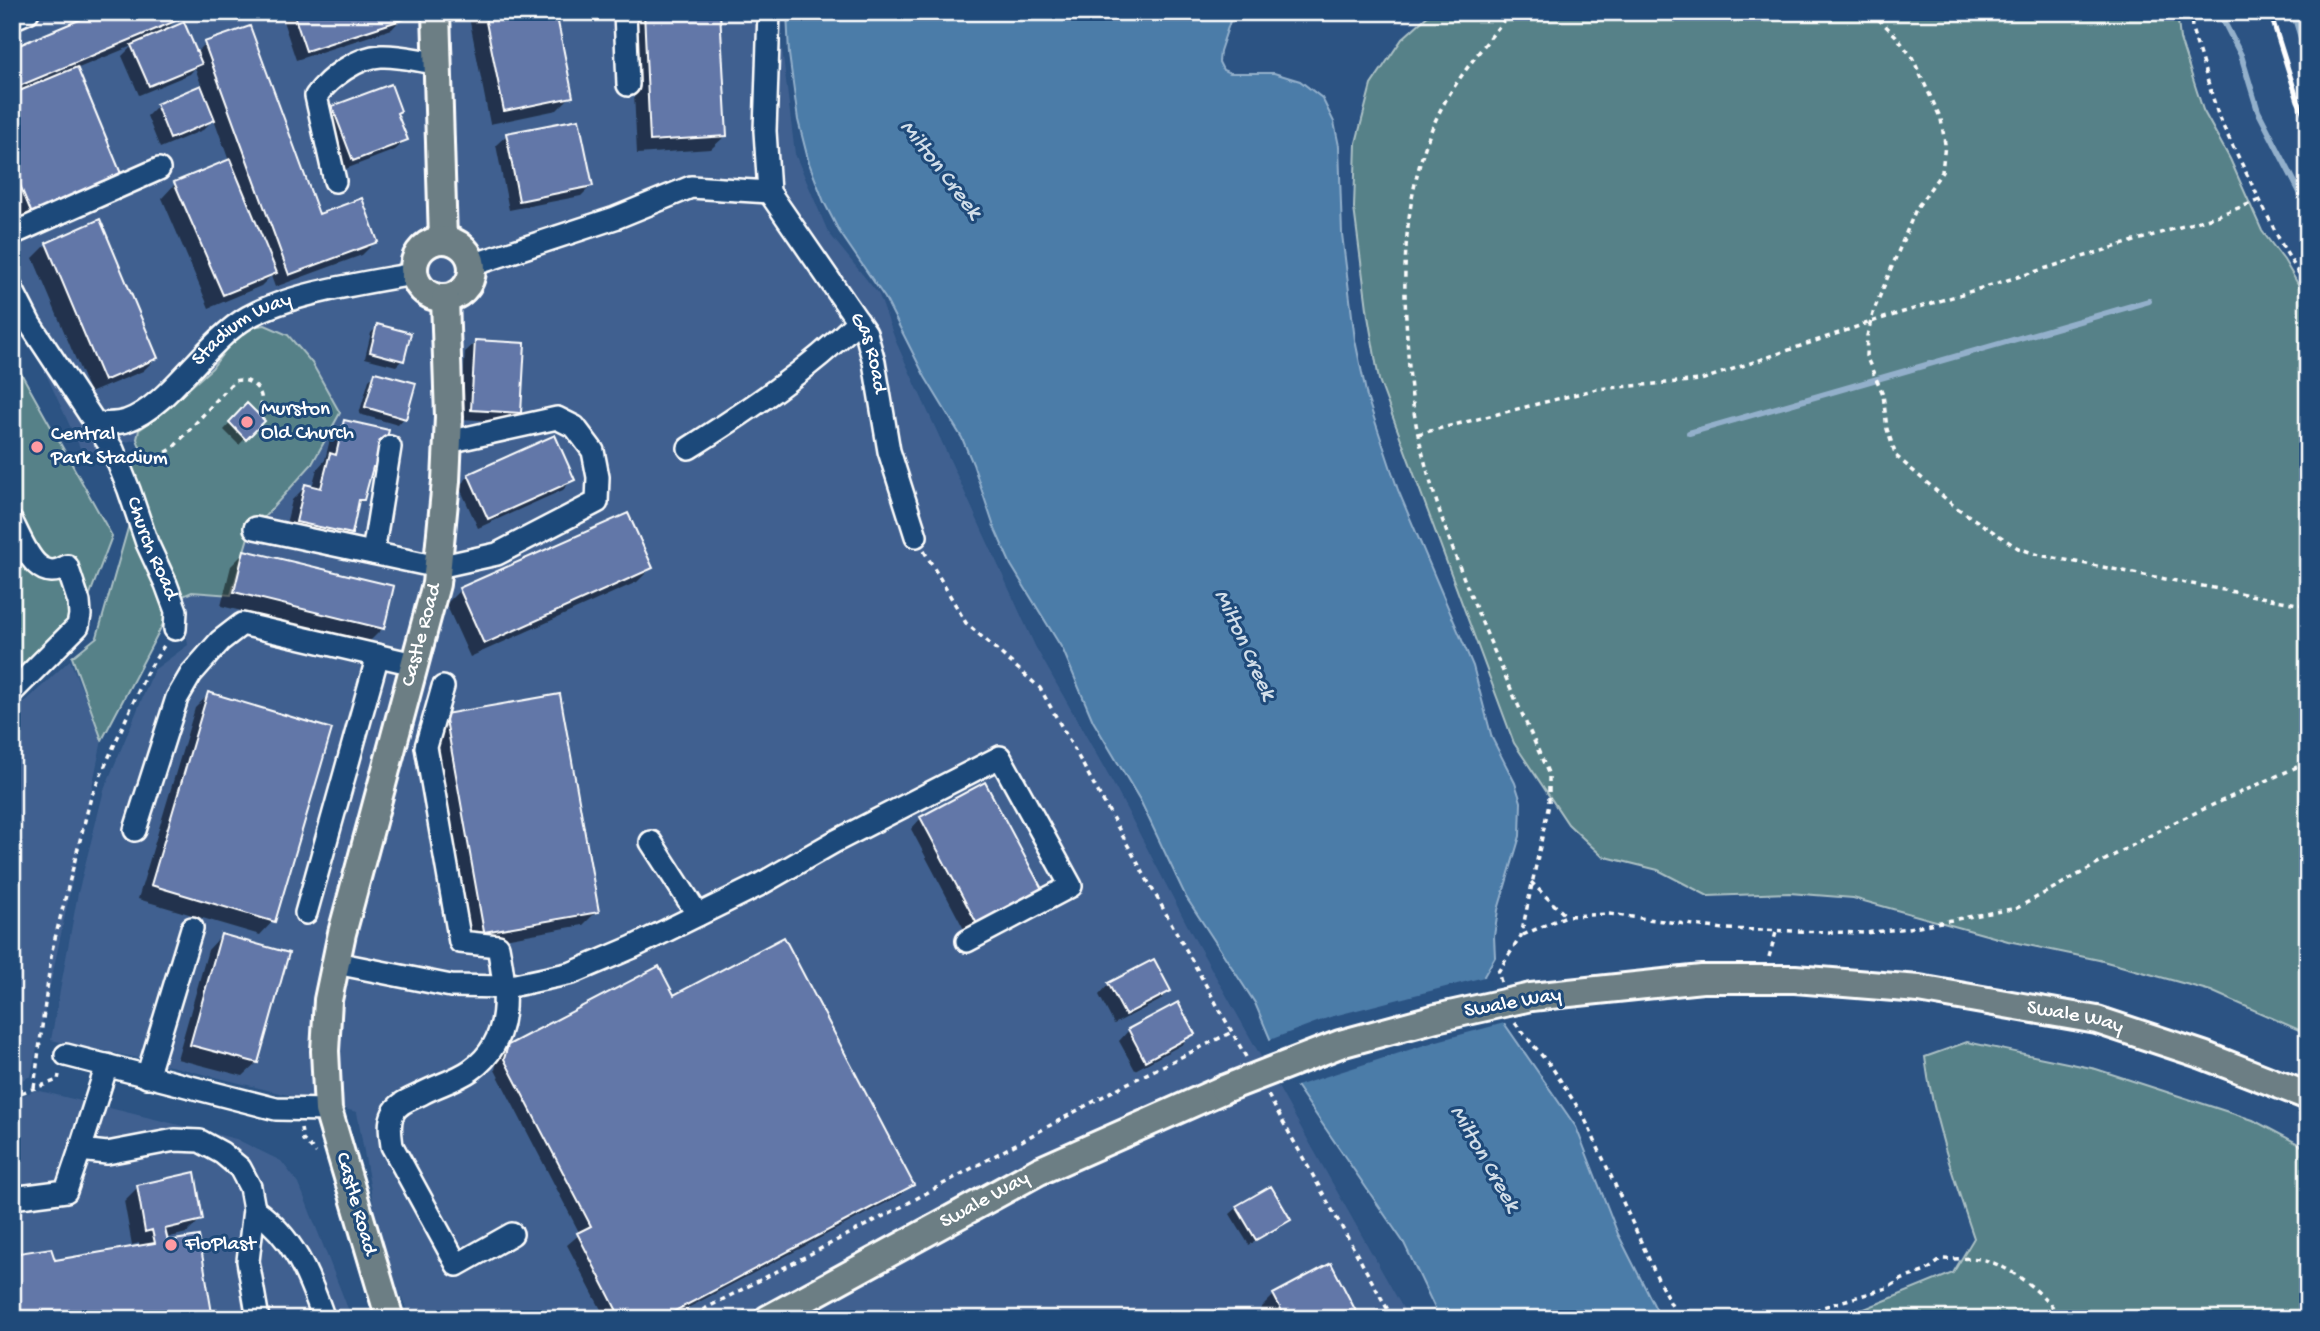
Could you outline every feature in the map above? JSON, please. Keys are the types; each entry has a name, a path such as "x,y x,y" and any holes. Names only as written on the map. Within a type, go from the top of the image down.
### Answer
{"main road":[{"path":"436,12 443,240"},
{"path":"443,240 459,244 472,265 469,284 455,297 445,299 426,293 413,274 420,252 434,242 443,240"},
{"name":"Castle Road","path":"390,1319 328,1110 325,1051 328,1000 357,872 436,584 448,442 445,299"},
{"name":"Swale Way","path":"768,1319 1040,1171 1224,1089 1340,1044 1436,1018 1702,979 1795,979 1919,989 2097,1020 2222,1061 2308,1096"}],"street":[{"path":"12,19 28,12"},
{"path":"625,12 628,85"},
{"path":"472,265 615,218 691,187 769,192 765,131 769,12"},
{"path":"335,181 316,96 328,80 351,66 380,56 437,63"},
{"path":"12,234 159,169"},
{"name":"Gas Road","path":"769,192 866,333 874,362 889,451 916,537"},
{"name":"Stadium Way","path":"94,425 126,421 149,408 221,337 246,318 272,305 413,274"},
{"name":"Church Road","path":"12,289 21,328 116,458 147,543 176,611 175,629"},
{"path":"689,448 761,402 834,344 858,321"},
{"path":"255,528 438,567 497,554 597,502 598,477 593,451 576,427 557,418 448,442"},
{"path":"373,553 390,447"},
{"path":"12,522 35,564 42,570 58,571 66,566 79,602 80,615 76,630 12,692"},
{"path":"135,830 177,698 191,674 220,640 242,624 414,664"},
{"path":"306,913 378,655"},
{"path":"443,687 426,747 460,942 498,946 506,987 503,1023 494,1046 472,1069 401,1104 392,1115 392,1146 457,1265 512,1234"},
{"path":"336,963 451,986 506,987 572,973 633,947 759,885 821,849 1000,757 1071,886 967,941"},
{"path":"651,842 698,915"},
{"path":"148,1077 192,928"},
{"path":"66,1055 276,1110 328,1110"},
{"path":"12,1198 66,1191 107,1065"},
{"path":"80,1150 107,1153 175,1140 200,1141 222,1153 240,1168 250,1186 254,1209 247,1261 258,1319"},
{"path":"254,1209 274,1224 292,1246 306,1270 324,1319"}],"path":[{"path":"1502,983 1498,972 1521,936 1549,804 1549,775 1472,597 1445,527 1418,434 1409,377 1403,273 1413,186 1433,125 1458,81 1510,12"},
{"path":"1871,12 1896,36 1912,57 1941,119 1945,144 1942,172 1916,209 1871,322 1866,356 1883,394 1887,429 1896,456 1954,506 2018,548 2039,555 2308,606"},
{"path":"2191,12 2192,29 2219,118 2284,249 2308,288"},
{"path":"1418,434 1597,389 1701,380 1871,322 2260,200"},
{"path":"116,458 160,456 172,449 234,381 240,379 248,381 262,394 263,403 257,413"},
{"path":"916,537 966,623 1040,688 1250,1064"},
{"path":"34,1088 52,950 91,797 146,674 175,629"},
{"path":"1521,936 1566,915 1609,914 1724,929 1865,933 2017,908 2175,822 2308,762"},
{"path":"1531,882 1566,915"},
{"path":"1768,960 1777,929"},
{"path":"1522,1007 1517,1027 1553,1069 1584,1116 1675,1312 1686,1319"},
{"path":"685,1319 901,1207 1122,1086 1231,1032"},
{"path":"12,1096 58,1080 66,1055"},
{"path":"1262,1085 1393,1319"},
{"path":"1797,1319 1823,1307 1887,1288 1926,1271 1942,1259 1979,1259 2024,1280 2053,1305 2062,1319"}],"shaded area":[{"path":"12,12 780,12 779,24 795,154 828,232 879,295 896,342 1035,646 1116,789 1194,938 1409,1319 413,1319 384,1264 357,1112 138,1058 51,1040 78,893 104,790 154,670 188,645 184,615 176,599 192,592 249,534 312,363 288,335 265,325 250,327 238,333 212,368 139,430 137,439 83,454 12,301"},
{"path":"70,660 102,740 31,1076 12,1084 12,714"},
{"path":"36,1090 236,1139 281,1161 299,1184 352,1319 12,1319 12,1100"}],"green space":[{"path":"1432,12 2177,12 2180,39 2203,110 2230,159 2262,231 2284,260 2308,301 2308,1034 2211,991 2099,960 2008,941 1853,898 1789,893 1708,896 1658,870 1602,856 1568,824 1514,743 1379,380 1368,316 1354,208 1356,143 1371,85 1402,39"},
{"path":"2293,12 2308,12 2308,60 2294,17"},
{"path":"265,325 288,335 312,363 340,413 312,464 249,534 231,595 192,592 176,599 102,740 72,657 97,637 140,486 131,467 140,447 137,439 139,430 212,368 238,333 250,327"},
{"name":"Central Park Stadium","path":"12,357 112,536 78,626 12,685"},
{"path":"1967,1042 2096,1069 2253,1120 2308,1149 2308,1319 1840,1319 1953,1273 1974,1238 1939,1126 1925,1057"}],"water":[{"name":"Milton Creek","path":"787,12 1233,12 1220,51 1219,62 1223,70 1230,73 1274,73 1300,81 1322,98 1334,122 1339,146 1342,234 1355,340 1367,397 1398,490 1473,666 1492,738 1515,783 1521,802 1520,836 1498,910 1494,936 1495,957 1484,976 1504,1023 1576,1127 1618,1234 1661,1319 1440,1319 1404,1243 1295,1084 1271,1041 1255,1003 1186,897 1140,800 1093,721 1063,650 1011,565 994,527 962,438 925,377 885,298 839,231 824,202 809,163 798,120 789,54"}],"pier":[{"path":"1488,976 1508,1022 1437,1041 1293,1087 1267,1041 1330,1017"}],"building":[{"path":"98,12 174,12 178,20 12,89 12,48"},
{"path":"293,12 402,12 404,19 306,51"},
{"path":"484,12 556,12 573,97 504,111"},
{"path":"644,12 720,12 727,136 650,141"},
{"path":"184,22 202,64 149,86 131,45"},
{"path":"250,26 319,214 362,198 378,242 289,275 204,42"},
{"path":"77,67 122,176 32,214 12,166 12,94"},
{"path":"391,84 401,111 397,113 408,140 353,161 332,106"},
{"path":"201,85 215,120 170,139 156,104"},
{"path":"579,119 593,186 519,201 506,133"},
{"path":"230,159 277,273 223,295 174,182"},
{"path":"100,219 158,358 104,381 46,243"},
{"path":"377,324 411,333 404,361 370,352"},
{"path":"475,340 525,343 521,413 471,410"},
{"path":"375,372 416,383 406,419 365,407"},
{"name":"Murston Old Church","path":"247,403 265,421 246,440 229,422"},
{"path":"344,420 389,430 379,467 373,467 364,500 359,500 352,534 296,522 305,484 321,488 330,453 336,455"},
{"path":"555,435 575,480 488,519 468,474"},
{"path":"628,513 653,568 484,644 459,588"},
{"path":"244,550 394,586 384,629 234,592"},
{"path":"208,692 332,729 275,922 151,885"},
{"path":"560,694 599,912 484,932 445,714"},
{"path":"985,782 1042,889 977,924 920,817"},
{"path":"221,934 289,953 258,1063 190,1045"},
{"path":"784,937 914,1185 660,1319 621,1319 577,1233 591,1226 504,1059 508,1045 659,966 674,995"},
{"path":"1154,959 1171,991 1125,1015 1108,983"},
{"path":"1178,1002 1195,1034 1145,1061 1128,1029"},
{"name":"FloPlast","path":"195,1172 203,1220 165,1229 168,1241 199,1236 213,1319 12,1319 12,1254 51,1248 55,1260 155,1243 152,1230 145,1232 137,1185"},
{"path":"1271,1186 1291,1220 1256,1240 1236,1206"},
{"path":"1331,1263 1360,1319 1286,1319 1273,1294"}],"waterway":[{"path":"2219,12 2241,55 2258,111 2308,208"},
{"path":"2293,12 2308,60"},
{"path":"1689,433 2149,301"}],"railway":[{"path":"2270,12 2298,101 2308,122"}],"place":[{"name":"Murston Old Church","path":"247,422"},
{"name":"Central Park Stadium","path":"37,447"},
{"name":"FloPlast","path":"171,1245"}]}
